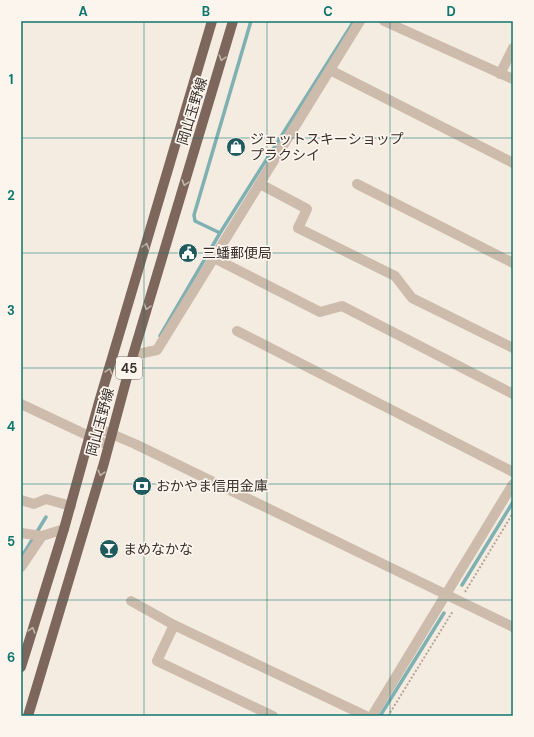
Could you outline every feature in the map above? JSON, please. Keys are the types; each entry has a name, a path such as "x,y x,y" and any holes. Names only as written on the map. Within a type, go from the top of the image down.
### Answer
{"main road":[{"name":"岡山玉野線","path":"21,667 71,506 93,426 212,21"},
{"name":"岡山玉野線","path":"28,716 133,355 233,21"}],"street":[{"path":"133,355 157,350 360,21"},
{"path":"384,21 513,79"},
{"path":"500,74 513,48"},
{"path":"330,70 513,163"},
{"path":"260,184 306,209 298,228 395,276 412,298 513,348"},
{"path":"357,184 513,263"},
{"path":"214,258 320,312 342,306 513,394"},
{"path":"237,331 513,472"},
{"path":"21,404 108,445"},
{"path":"93,426 513,627"},
{"path":"372,716 513,484"},
{"path":"21,500 34,504 46,499 71,506"},
{"path":"21,567 32,535 64,529"},
{"path":"131,600 174,625 366,716"},
{"path":"174,625 157,661 273,716"}],"path":[{"path":"464,592 513,513"},
{"path":"388,716 453,611"}],"waterway":[{"path":"220,233 195,221 194,215 251,21"},
{"path":"160,336 220,233 354,21"},
{"path":"462,585 513,502"},
{"path":"21,558 46,517"},
{"path":"380,716 444,613"}],"place":[{"name":"ジェットスキーショップ プラクシイ","path":"236,147"},
{"name":"三蟠郵便局","path":"188,253"},
{"name":"おかやま信用金庫","path":"142,486"},
{"name":"まめなかな","path":"109,549"}]}
